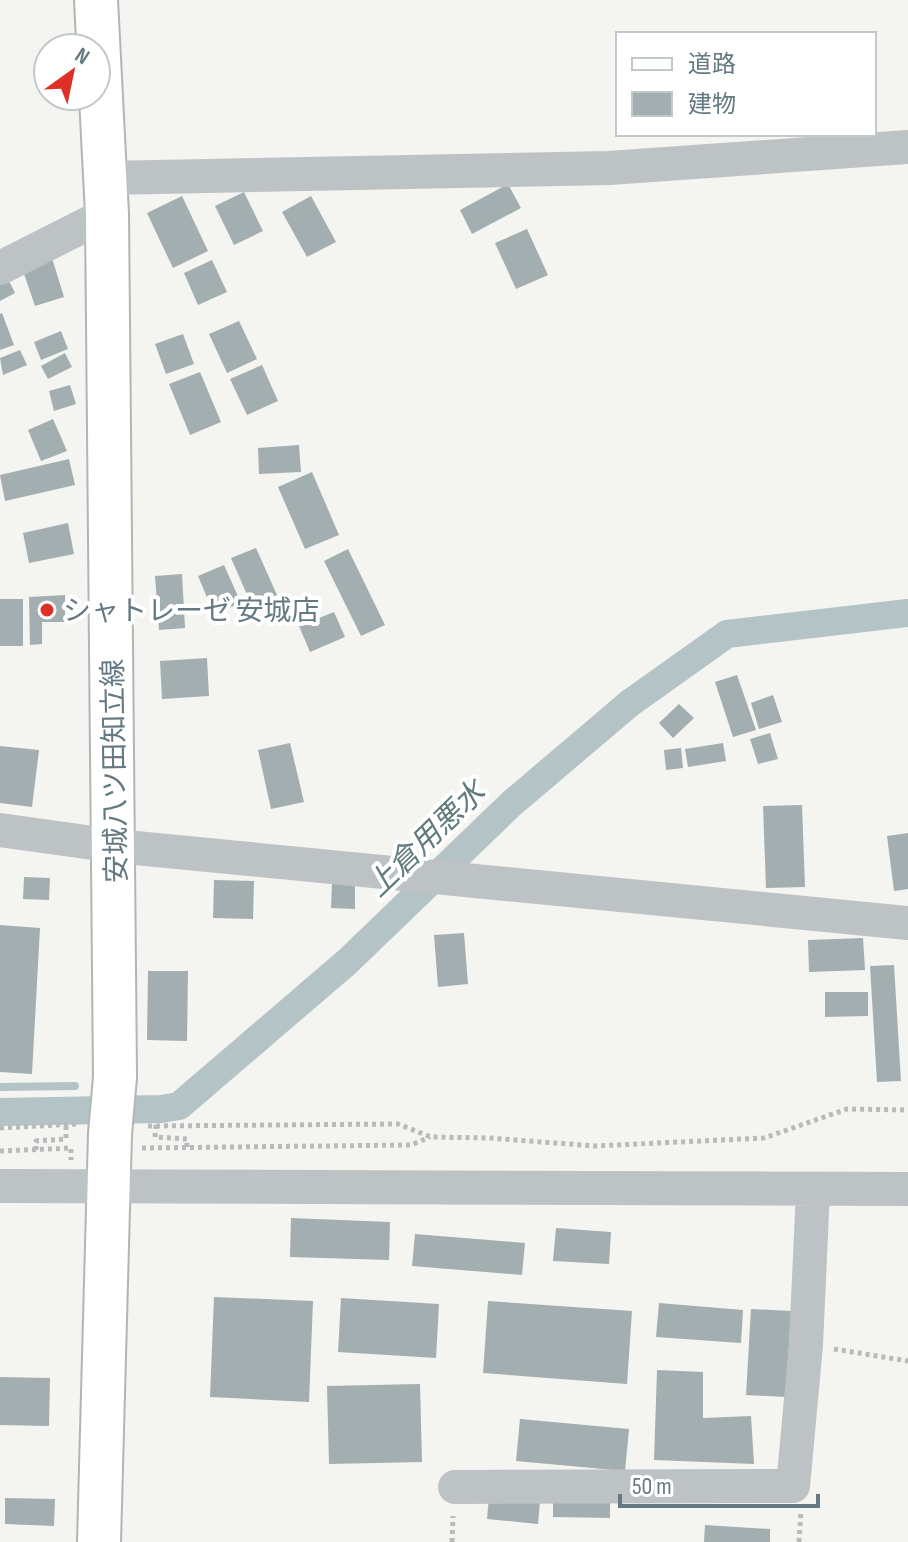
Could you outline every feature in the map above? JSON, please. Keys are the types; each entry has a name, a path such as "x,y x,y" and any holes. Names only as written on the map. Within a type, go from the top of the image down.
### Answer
{"main road":[{"name":"安城八ツ田知立線","path":"96,0 107,196 117,1133 109,1186 99,1542"}],"street":[{"path":"0,268 107,196 609,168 908,147"},
{"path":"0,830 115,846 908,923"},
{"path":"0,1186 908,1189"},
{"path":"455,1487 793,1486 806,1345 813,1190"}],"path":[{"path":"117,1133 156,1125 398,1124 431,1137 595,1146 764,1138 847,1109 908,1110"},
{"path":"0,1151 36,1150 36,1141 66,1139 66,1124"},
{"path":"0,1128 66,1124 187,1147 411,1145 431,1137"},
{"path":"156,1125 155,1137 187,1139 187,1147"},
{"path":"806,1345 908,1361"}],"building":[{"path":"508,184 521,208 472,234 460,210"},
{"path":"244,192 263,231 234,245 215,206"},
{"path":"182,196 208,251 173,268 147,213"},
{"path":"311,196 336,242 307,257 282,212"},
{"path":"527,229 548,275 516,289 495,243"},
{"path":"52,258 64,297 35,306 22,268"},
{"path":"212,260 227,292 198,305 184,273"},
{"path":"4,271 15,293 0,301 0,274"},
{"path":"0,314 14,345 0,350"},
{"path":"239,321 257,359 227,373 209,334"},
{"path":"61,331 68,349 41,360 34,342"},
{"path":"183,334 194,364 166,374 155,344"},
{"path":"20,350 27,365 3,375 0,358"},
{"path":"65,353 72,367 48,379 41,366"},
{"path":"262,365 278,401 247,415 230,379"},
{"path":"200,372 221,422 190,435 169,384"},
{"path":"70,385 76,404 54,411 49,391"},
{"path":"53,419 67,451 41,461 28,430"},
{"path":"299,445 301,472 259,474 258,448"},
{"path":"69,459 75,485 5,501 0,475"},
{"path":"312,472 339,535 305,549 278,487"},
{"path":"68,523 74,554 29,563 23,533"},
{"path":"256,548 277,595 252,606 231,558"},
{"path":"348,549 385,625 361,636 324,561"},
{"path":"224,565 241,603 214,614 198,576"},
{"path":"182,574 185,628 159,630 155,576"},
{"name":"シャトレーゼ 安城店","path":"65,595 65,622 42,622 42,644 30,645 29,597"},
{"path":"0,599 23,599 23,646 0,646"},
{"path":"334,612 345,637 310,652 299,626"},
{"path":"207,658 209,696 162,699 160,661"},
{"path":"737,675 756,730 733,737 715,682"},
{"path":"773,695 782,722 759,729 751,703"},
{"path":"679,704 694,718 673,738 659,723"},
{"path":"770,733 778,759 758,764 750,739"},
{"path":"290,743 304,802 271,809 258,750"},
{"path":"723,743 726,761 688,767 685,749"},
{"path":"0,746 39,750 32,807 0,803"},
{"path":"681,748 683,768 666,770 664,750"},
{"path":"802,805 805,887 766,888 763,806"},
{"path":"908,833 908,889 894,891 887,836"},
{"path":"24,877 50,878 49,900 23,899"},
{"path":"214,880 254,881 253,919 213,918"},
{"path":"332,882 355,882 355,909 331,908"},
{"path":"0,925 40,928 32,1074 0,1072"},
{"path":"464,933 468,984 438,987 434,935"},
{"path":"863,938 865,970 809,972 808,940"},
{"path":"894,965 901,1081 877,1082 870,966"},
{"path":"148,971 188,971 187,1041 147,1040"},
{"path":"825,992 868,992 868,1016 825,1017"},
{"path":"291,1218 390,1222 389,1260 290,1257"},
{"path":"556,1228 611,1232 609,1264 553,1261"},
{"path":"415,1234 525,1243 522,1275 412,1266"},
{"path":"214,1297 313,1301 309,1402 210,1397"},
{"path":"341,1298 439,1304 436,1358 338,1352"},
{"path":"488,1301 632,1311 627,1384 483,1373"},
{"path":"659,1303 743,1310 741,1343 656,1337"},
{"path":"751,1309 791,1311 786,1397 746,1395"},
{"path":"657,1370 703,1372 703,1418 751,1416 754,1464 654,1460"},
{"path":"0,1377 50,1378 49,1426 0,1425"},
{"path":"420,1384 422,1462 329,1464 327,1386"},
{"path":"520,1419 629,1429 625,1471 516,1461"},
{"path":"489,1497 540,1502 538,1524 487,1519"},
{"path":"553,1497 610,1498 610,1518 553,1517"},
{"path":"5,1498 55,1499 54,1526 5,1524"},
{"path":"705,1525 770,1529 770,1542 704,1542"}],"waterway":[{"name":"上倉用悪水","path":"0,1112 179,1106 347,962 511,804 630,703 727,634 908,613"},
{"path":"0,1087 75,1086"}],"place":[{"name":"シャトレーゼ 安城店","path":"47,610"}]}
